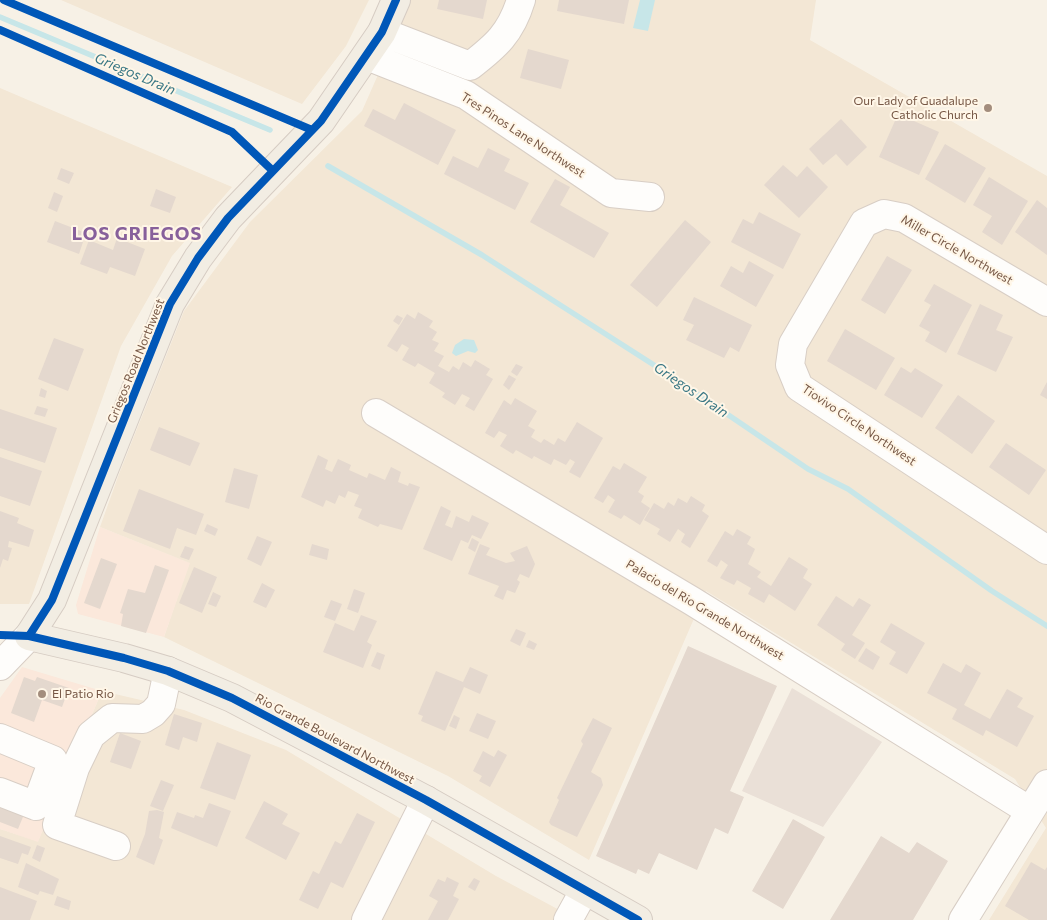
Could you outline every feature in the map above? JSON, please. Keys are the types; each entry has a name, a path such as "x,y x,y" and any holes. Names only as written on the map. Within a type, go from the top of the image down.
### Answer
{"main road":[{"name":"Griegos Road Northwest","path":"29,636 52,600 170,304 198,258 228,218 321,121 382,32 396,0"},
{"name":"Rio Grande Boulevard Northwest","path":"29,636 124,658 168,671 232,698 426,800 638,920"}],"street":[{"path":"382,32 470,66 500,42 518,12 521,0"},
{"name":"Tres Pinos Lane Northwest","path":"367,56 466,95 611,193 650,197"},
{"name":"Miller Circle Northwest","path":"864,223 884,214 904,218 1047,302"},
{"name":"Tiovivo Circle Northwest","path":"864,223 793,344 790,365 799,387 1047,550"},
{"name":"Palacio del Rio Grande Northwest","path":"376,413 667,586 1040,799"},
{"name":"Rio Grande Boulevard Northwest","path":"0,635 29,636"},
{"name":"Griegos Road Northwest","path":"0,666 29,636"},
{"path":"0,792 36,806 64,764 90,735 112,718 142,719 153,713 161,704 168,671"},
{"path":"0,738 64,764"},
{"path":"64,764 57,825 116,846"},
{"path":"963,920 1040,799"},
{"path":"366,920 426,800"},
{"path":"568,920 584,891"}],"shaded area":[{"path":"61,0 369,0 346,46 302,104"},
{"path":"411,0 816,0 810,40 1047,176 1047,920 989,920 1046,828 1015,779 706,591 589,860 448,776 164,637 189,563 100,527 119,474 184,311 250,222 362,111"},
{"path":"0,88 232,187 172,256 121,346 29,604 0,604"},
{"path":"100,527 190,563 164,637 78,614 76,605"},
{"path":"22,667 102,691 38,842 0,829 0,698"},
{"path":"792,688 882,742 823,827 742,791"},
{"path":"102,691 184,710 286,750 496,876 578,920 0,920 0,829 38,841"}],"water":[{"path":"640,0 655,0 648,31 633,28"},
{"path":"464,339 474,340 478,350 475,353 468,351 456,356 452,353 455,345"}],"building":[{"path":"439,0 487,0 483,19 437,9"},
{"path":"559,0 629,0 624,24 557,11"},
{"path":"528,49 569,60 561,89 520,78"},
{"path":"404,103 456,130 438,165 364,126 373,109 395,120"},
{"path":"898,114 939,132 919,175 879,157"},
{"path":"841,119 867,147 847,166 836,154 823,165 809,149"},
{"path":"945,144 986,168 965,203 925,179"},
{"path":"488,148 510,159 504,171 529,183 515,210 444,174 453,156 478,168"},
{"path":"783,165 797,177 807,166 828,187 799,218 764,185"},
{"path":"61,168 74,173 69,184 57,179"},
{"path":"989,177 1028,201 1002,245 982,232 992,216 973,205"},
{"path":"555,179 570,187 560,205 609,233 594,258 530,222"},
{"path":"156,189 176,197 170,213 150,206"},
{"path":"54,192 63,196 57,212 48,208"},
{"path":"1037,200 1047,208 1047,255 1015,232"},
{"path":"759,212 801,234 783,269 731,242 743,219 753,224"},
{"path":"685,220 711,242 657,307 630,285"},
{"path":"55,221 86,233 79,254 47,242"},
{"path":"117,238 145,249 135,276 110,267 107,274 80,264 89,240 113,250"},
{"path":"887,256 912,270 885,314 861,300"},
{"path":"749,261 774,275 756,307 720,286 731,266 743,273"},
{"path":"934,284 972,305 946,353 925,341 930,332 919,326 931,305 924,301"},
{"path":"694,297 752,325 739,352 730,347 724,358 686,340 694,325 683,320"},
{"path":"980,304 1003,315 996,330 1013,337 996,372 957,354"},
{"path":"418,312 433,321 429,327 437,332 432,340 439,343 434,351 444,356 438,366 449,372 453,366 459,370 463,362 471,367 475,360 490,369 486,375 493,379 474,411 465,406 470,398 462,394 455,405 442,397 445,393 429,383 435,373 418,363 415,367 402,360 409,348 402,344 397,352 387,346 407,314 415,319"},
{"path":"397,315 403,318 399,325 393,321"},
{"path":"845,329 895,358 876,390 827,361"},
{"path":"54,338 84,349 68,391 38,379"},
{"path":"516,364 523,367 517,376 511,372"},
{"path":"901,367 911,373 915,368 943,385 922,418 884,395"},
{"path":"509,375 516,379 509,390 503,385"},
{"path":"1047,382 1047,399 1040,395"},
{"path":"41,388 47,391 45,398 39,396"},
{"path":"958,395 995,421 972,454 935,428"},
{"path":"515,398 537,411 528,426 535,430 531,437 541,443 544,439 554,445 558,438 565,442 577,422 603,438 580,478 569,472 575,462 570,459 566,465 554,459 551,465 534,456 532,459 516,450 513,454 500,446 507,435 499,431 494,438 485,433 504,400 511,405"},
{"path":"37,406 48,409 45,417 34,414"},
{"path":"0,409 57,428 45,463 0,448"},
{"path":"159,427 200,443 190,466 150,450"},
{"path":"1006,443 1046,470 1029,495 989,467"},
{"path":"318,455 328,460 325,469 332,472 338,459 351,465 349,470 367,478 369,473 385,480 391,467 401,472 398,482 408,486 409,483 420,487 402,530 380,524 378,527 358,518 362,509 354,506 359,495 348,491 345,498 339,495 335,504 326,500 323,507 301,497"},
{"path":"0,457 42,471 30,506 0,496"},
{"path":"624,463 647,477 638,492 644,496 641,502 650,508 640,525 624,515 621,519 608,512 615,500 608,495 603,503 594,498 613,466 620,470"},
{"path":"234,468 258,475 249,509 225,502"},
{"path":"139,489 204,514 196,535 177,528 170,549 123,531"},
{"path":"691,496 705,505 702,511 709,516 690,548 681,542 685,534 678,529 670,542 657,534 660,529 644,520 654,503 664,509 668,502 674,506 678,498 687,503"},
{"path":"441,506 451,511 445,525 452,528 456,516 469,522 472,515 489,523 481,539 472,535 468,543 461,540 452,561 423,549"},
{"path":"0,511 19,518 17,523 34,530 29,547 9,541 8,547 12,548 8,561 3,559 0,568"},
{"path":"207,524 218,529 215,536 204,531"},
{"path":"737,529 751,537 747,544 755,549 748,564 761,572 757,577 771,586 789,557 808,569 803,578 812,584 795,611 769,594 764,603 748,594 751,588 737,580 734,585 720,578 728,565 721,560 717,567 707,561 725,531 733,536"},
{"path":"257,536 272,542 261,566 247,559"},
{"path":"472,538 479,542 475,552 468,548"},
{"path":"312,544 329,549 327,560 309,555"},
{"path":"480,544 490,548 486,555 506,563 515,561 510,553 527,546 535,564 529,578 520,574 517,580 520,582 515,593 507,590 503,600 494,596 499,586 468,574"},
{"path":"185,546 194,549 189,560 180,557"},
{"path":"101,558 117,564 100,609 84,603"},
{"path":"155,565 169,570 146,633 121,626 123,614 120,613 128,589 145,593"},
{"path":"194,567 217,577 202,613 179,603"},
{"path":"262,583 275,590 266,608 253,602"},
{"path":"354,589 365,593 358,613 347,609"},
{"path":"213,592 221,596 216,607 208,604"},
{"path":"836,596 853,607 859,598 871,605 852,635 865,643 855,659 841,650 845,644 817,625"},
{"path":"331,600 342,604 335,621 324,617"},
{"path":"361,615 377,621 367,642 372,645 363,668 323,652 335,623 354,631"},
{"path":"891,623 925,643 907,674 889,664 896,652 880,642"},
{"path":"516,629 526,633 520,646 510,641"},
{"path":"529,640 537,644 534,650 526,647"},
{"path":"688,646 777,686 730,791 744,797 728,834 715,828 697,870 659,853 649,874 638,869 636,874 596,856"},
{"path":"866,648 880,657 873,670 858,661"},
{"path":"377,652 385,655 380,670 371,666"},
{"path":"943,663 961,673 966,664 981,673 964,705 990,719 1007,689 1023,698 1017,707 1034,716 1017,747 986,730 983,736 952,719 957,709 927,693"},
{"path":"470,667 488,675 480,694 464,687 445,731 421,721 423,716 418,714 436,671 463,682"},
{"name":"El Patio Rio","path":"24,677 35,681 37,677 69,688 62,707 42,700 34,722 11,713"},
{"path":"477,713 496,721 488,739 469,731"},
{"path":"174,714 202,723 197,742 183,737 179,750 165,745"},
{"path":"454,715 460,718 456,729 449,726"},
{"path":"593,718 612,728 591,772 601,778 603,785 577,837 551,825 549,822 559,800 557,798 583,744 581,741"},
{"path":"120,733 141,741 131,769 110,762"},
{"path":"217,742 251,755 235,800 200,788"},
{"path":"498,750 507,755 490,787 479,781 482,776 473,771 483,751 494,757"},
{"path":"161,780 174,785 163,811 150,806"},
{"path":"264,801 288,814 282,824 300,833 286,860 245,838"},
{"path":"0,803 25,812 18,829 0,822"},
{"path":"209,803 231,811 217,847 171,828 177,812 194,818 195,815 203,818"},
{"path":"157,810 164,812 159,838 163,840 154,865 136,857 145,834 149,811"},
{"path":"357,813 375,822 343,888 331,882 318,909 299,900 313,871 319,874 335,841 341,844"},
{"path":"793,819 825,837 783,909 752,891"},
{"path":"0,836 31,847 28,855 22,853 18,864 0,858"},
{"path":"881,836 909,853 917,842 948,861 913,920 830,920"},
{"path":"37,845 45,848 40,862 32,858"},
{"path":"1031,862 1045,870 1047,867 1047,920 1029,920 1005,906"},
{"path":"26,863 59,879 53,895 40,891 38,895 18,887"},
{"path":"447,877 459,883 453,896 459,899 448,920 428,920 438,901 429,896 438,879 445,882"},
{"path":"474,878 480,881 475,891 468,887"},
{"path":"0,887 37,901 30,920 0,920"},
{"path":"57,896 71,901 69,910 54,905"}],"waterway":[{"name":"Griegos Drain","path":"0,17 270,130"},
{"name":"Griegos Drain","path":"328,166 482,255 668,374 808,469 848,489 992,591 1047,626"}],"cycle path":[{"path":"4,0 312,130"},
{"path":"29,636 52,600 170,304 198,258 228,218 321,121 382,32 396,0"},
{"path":"0,30 232,132 273,171"},
{"path":"0,635 29,636 124,658 168,671 232,698 426,800 638,920"}],"place":[{"name":"Our Lady of Guadalupe Catholic Church","path":"988,108"},
{"name":"El Patio Rio","path":"42,694"}],"district":[{"name":"LOS GRIEGOS","path":"137,234"}]}
